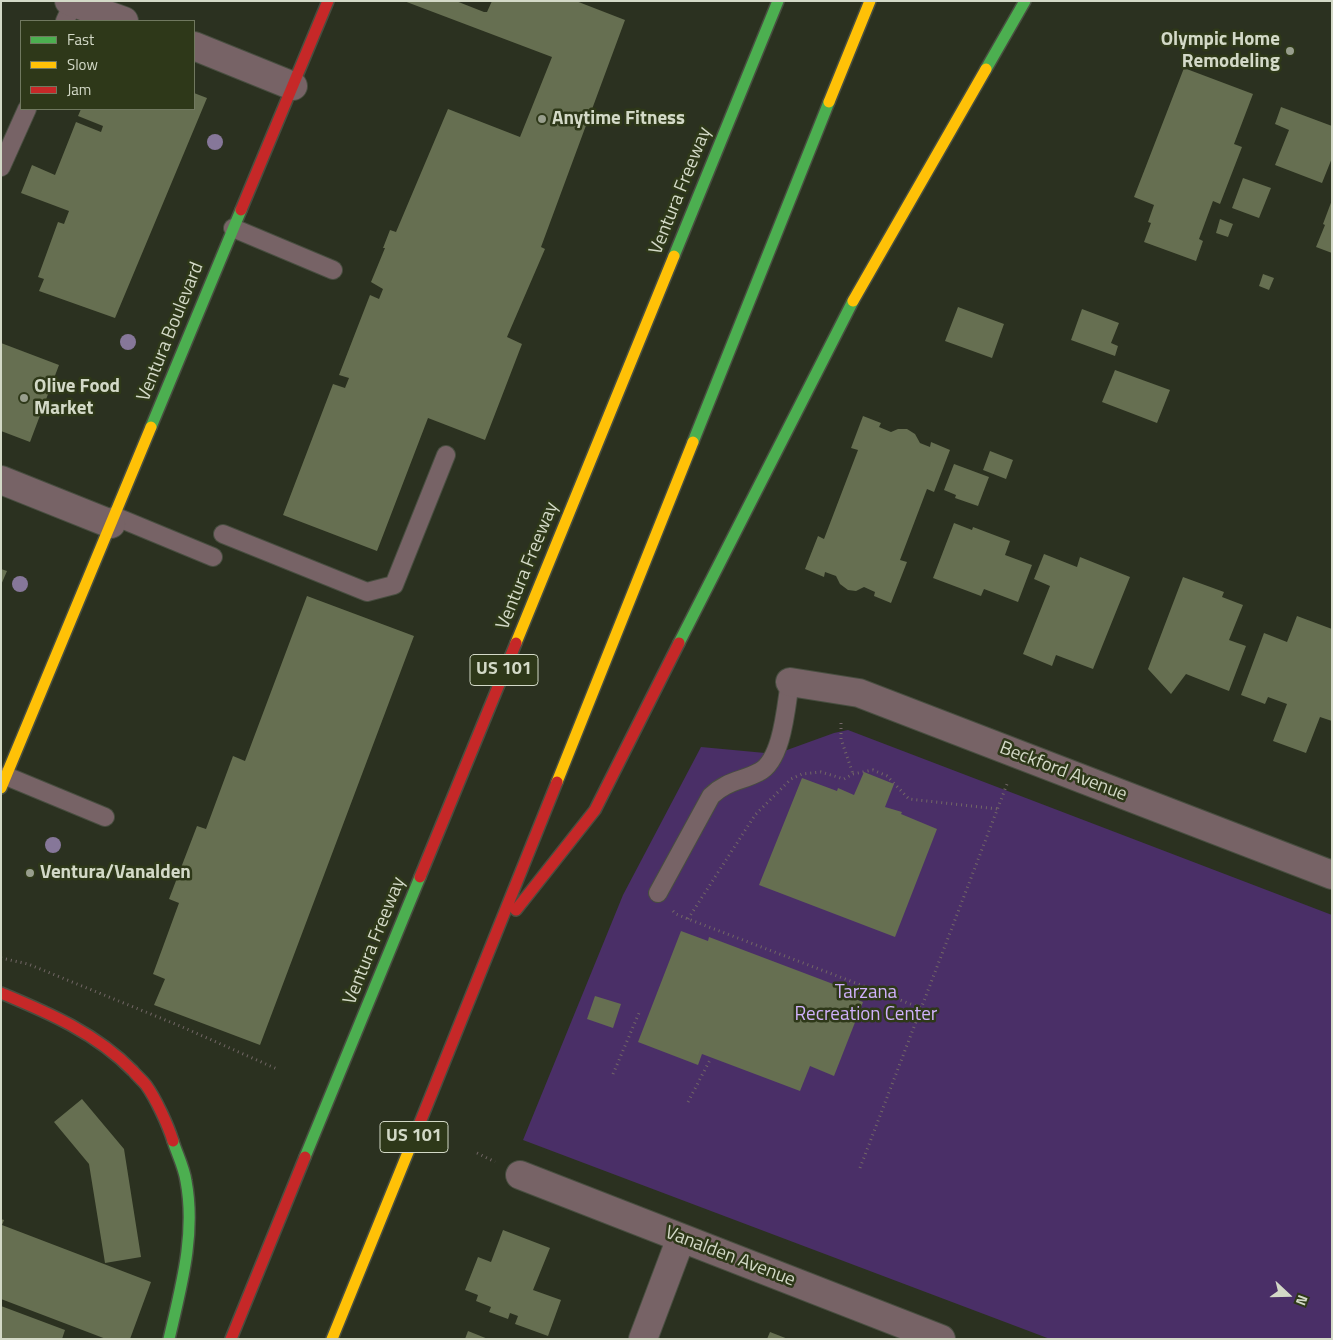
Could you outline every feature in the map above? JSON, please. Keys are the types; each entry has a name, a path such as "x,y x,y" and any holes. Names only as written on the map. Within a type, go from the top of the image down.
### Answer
{"main road":[{"name":"Ventura Boulevard","path":"4,782 8,753 112,520 328,1"},
{"name":"Ventura Freeway","path":"231,1339 778,1"},
{"name":"US 101","path":"332,1339 870,1"},
{"path":"496,934 594,810 842,321 1025,1"},
{"path":"1,993 55,1016 94,1038 117,1055 146,1085 168,1129 186,1180 190,1233 183,1279 169,1339"}],"street":[{"path":"71,7 120,20"},
{"path":"195,46 293,86"},
{"path":"1,480 112,520"},
{"name":"Beckford Avenue","path":"790,682 858,693 1332,876"},
{"name":"Vanalden Avenue","path":"520,1175 941,1339"},
{"path":"643,1339 681,1238"}],"lane":[{"path":"1,168 27,110"},
{"path":"233,228 333,270"},
{"path":"223,534 367,592 394,585 446,455"},
{"path":"112,520 213,557"},
{"path":"658,893 711,796 720,787 762,771 769,764 780,741 790,682"},
{"path":"4,782 105,817"}],"path":[{"path":"841,723 841,739 853,774"},
{"path":"688,919 755,814 791,779 802,774 821,772 844,779 853,774 873,770 887,776 909,799 998,809"},
{"path":"860,1168 1007,784"},
{"path":"658,893 676,914 921,1008"},
{"path":"1,958 28,964 180,1026 277,1069"},
{"path":"613,1074 639,1014"},
{"path":"688,1102 711,1058"}],"green space":[{"name":"Tarzana Recreation Center","path":"848,730 1332,915 1332,1339 1050,1339 523,1140 623,895 701,747 776,754 834,733"}],"building":[{"path":"404,1 456,1 487,12 492,1 576,1 625,20 541,247 545,249 507,337 522,344 485,440 428,418 377,551 283,515 333,384 345,388 349,378 339,375 370,295 379,299 383,289 371,282 385,248 383,248 390,230 396,232 448,109 520,137 552,57"},
{"path":"1184,68 1253,94 1234,144 1242,147 1220,204 1213,201 1199,239 1203,241 1196,261 1144,242 1151,223 1148,222 1154,205 1134,197"},
{"path":"195,93 207,98 115,318 39,291 44,279 38,277 58,222 64,224 69,211 21,193 32,165 55,175 76,122 101,132 103,126 78,116 81,110 195,110"},
{"path":"1281,107 1332,126 1332,158 1322,183 1275,165 1289,130 1275,124"},
{"path":"1243,178 1271,188 1259,218 1232,208"},
{"path":"1332,200 1332,253 1316,247"},
{"path":"1220,219 1233,224 1228,237 1216,233"},
{"path":"1263,274 1274,278 1269,290 1259,286"},
{"path":"958,307 1004,324 992,358 945,341"},
{"path":"1082,309 1119,323 1111,343 1118,346 1115,356 1071,340"},
{"name":"Olive Food Market","path":"1,343 59,365 30,442 1,431"},
{"path":"1115,370 1170,390 1157,423 1102,402"},
{"path":"863,416 881,423 879,427 891,432 898,429 907,429 915,434 920,443 930,447 931,442 950,450 934,492 927,489 900,560 907,562 891,603 874,596 875,592 864,587 856,591 848,590 840,584 836,576 825,572 824,577 805,569 818,536 824,539 858,450 851,448"},
{"path":"990,451 1013,460 1006,479 983,470"},
{"path":"954,464 989,477 978,506 955,498 956,495 944,490"},
{"path":"954,523 972,530 973,527 1010,541 1005,555 1032,565 1018,602 984,589 981,596 933,578"},
{"path":"1044,554 1077,567 1080,557 1130,577 1093,669 1056,655 1052,666 1023,654 1050,586 1034,579"},
{"path":"1,569 7,571 1,585"},
{"path":"1183,577 1224,592 1222,597 1243,605 1229,640 1246,646 1229,691 1186,674 1171,694 1148,669"},
{"path":"307,596 414,636 260,1045 154,1005 165,979 153,974 179,903 169,899 197,826 206,829 233,756 245,761"},
{"path":"1297,616 1332,629 1332,721 1320,717 1306,753 1273,741 1287,704 1268,697 1265,704 1241,695 1264,633 1287,642"},
{"path":"864,772 894,784 885,807 902,812 901,814 937,829 895,937 759,885 802,778 837,791 838,788 854,795"},
{"path":"681,931 708,941 709,937 841,987 838,992 863,1002 834,1076 810,1066 800,1091 702,1054 698,1065 638,1042"},
{"path":"595,996 621,1004 613,1028 587,1019"},
{"path":"82,1099 124,1149 141,1257 105,1263 89,1164 54,1122"},
{"path":"1,1219 4,1220 2,1225 151,1282 130,1339 106,1339 1,1299"},
{"path":"503,1230 550,1248 533,1290 561,1300 548,1336 515,1324 518,1316 510,1313 508,1319 489,1312 491,1307 476,1301 478,1295 465,1290 478,1257 491,1262"},
{"path":"1,1306 65,1330 62,1339 1,1339"},
{"path":"468,1331 488,1339 465,1339"},
{"path":"770,1332 788,1339 767,1339"}],"traffic: fast":[{"path":"674,256 778,1"},
{"path":"986,69 1025,1"},
{"path":"693,442 829,102"},
{"path":"151,427 241,210"},
{"path":"679,643 853,301"},
{"path":"305,1157 420,877"},
{"path":"169,1339 186,1260 189,1221 189,1201 185,1176 173,1141"}],"traffic: slow":[{"path":"829,102 870,1"},
{"path":"853,301 986,69"},
{"path":"516,643 674,256"},
{"path":"1,788 151,427"},
{"path":"557,782 693,442"},
{"path":"332,1339 413,1140"}],"traffic: jam":[{"path":"241,210 328,1"},
{"path":"420,877 516,643"},
{"path":"516,910 595,810 679,643"},
{"path":"413,1140 557,782"},
{"path":"1,993 71,1025 119,1058 143,1081 150,1091 173,1141"},
{"path":"231,1339 305,1157"}],"place":[{"name":"Olympic Home Remodeling","path":"1290,51"},
{"name":"Anytime Fitness","path":"542,119"},
{"name":"Olive Food Market","path":"24,398"},
{"name":"Ventura/Vanalden","path":"30,873"}]}
